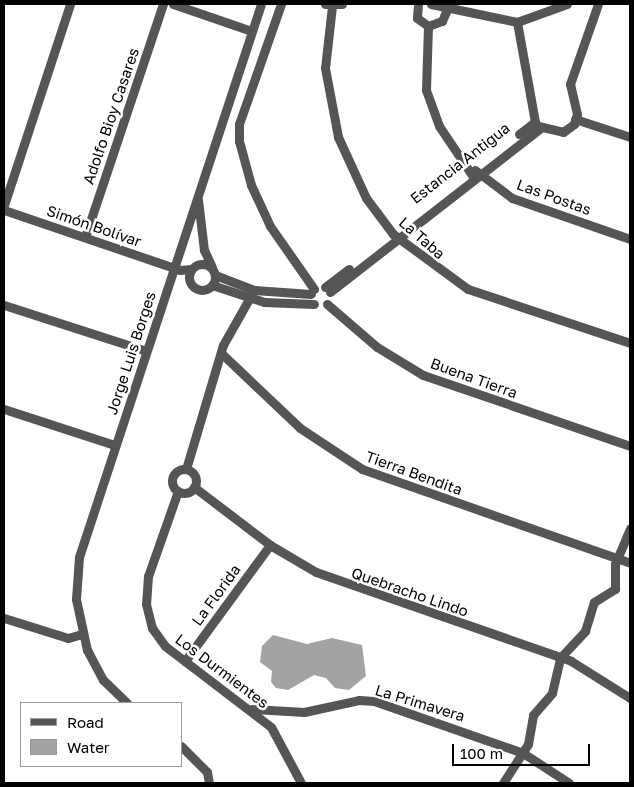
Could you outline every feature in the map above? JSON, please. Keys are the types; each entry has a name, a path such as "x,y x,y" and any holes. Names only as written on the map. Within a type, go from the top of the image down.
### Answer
{"street":[{"path":"4,205 70,4"},
{"name":"Adolfo Bioy Casares","path":"85,237 163,4"},
{"path":"173,4 252,31"},
{"name":"Jorge Luis Borges","path":"126,702 97,672 82,634 77,572 115,445 261,4"},
{"path":"281,4 240,124 239,141 251,185 270,226 312,291 314,304"},
{"name":"La Taba","path":"342,4 329,5 325,68 336,129 354,177 395,236 468,289 630,343"},
{"name":"Las Postas","path":"418,4 417,18 428,26 426,90 439,126 474,174 512,198 630,238"},
{"path":"431,4 517,22 567,4"},
{"path":"575,119 570,84 597,5"},
{"path":"428,26 442,21 448,7"},
{"path":"517,22 538,125 563,132 575,119"},
{"path":"575,119 630,137"},
{"name":"Estancia Antigua","path":"327,290 538,125"},
{"path":"198,196 204,250 214,272 225,285"},
{"name":"Simón Bolívar","path":"4,210 175,267 191,269"},
{"path":"214,272 201,264 191,269 192,285 200,290 212,286 225,285 252,294 314,304 327,304 327,290 252,294"},
{"name":"Simón Bolívar","path":"175,267 192,285"},
{"path":"212,286 214,272"},
{"path":"186,468 195,476 194,487 178,491 172,486 173,474 186,468 221,353 252,294"},
{"name":"Buena Tierra","path":"327,304 377,347 422,375 630,446"},
{"path":"4,305 146,351"},
{"name":"Tierra Bendita","path":"221,353 300,428 362,469 617,556 630,563"},
{"path":"4,409 115,445"},
{"name":"Quebracho Lindo","path":"194,487 270,544 330,579 560,658 630,698"},
{"name":"Los Durmientes","path":"178,491 148,576 146,604 158,639 251,709 279,737 301,783"},
{"path":"503,783 523,753 533,715 552,693 560,658 585,631 594,602 615,589 617,556 630,528"},
{"name":"La Florida","path":"185,661 270,544"},
{"path":"4,618 68,638 82,634"},
{"name":"La Primavera","path":"251,709 304,712 367,700 523,753 569,783"},
{"path":"182,747 200,765 209,783"},
{"path":"182,756 200,765"}],"water":[{"path":"273,635 307,644 332,638 362,645 366,676 349,690 335,688 326,678 314,675 288,690 276,688 271,682 272,671 260,662 262,646"}]}
